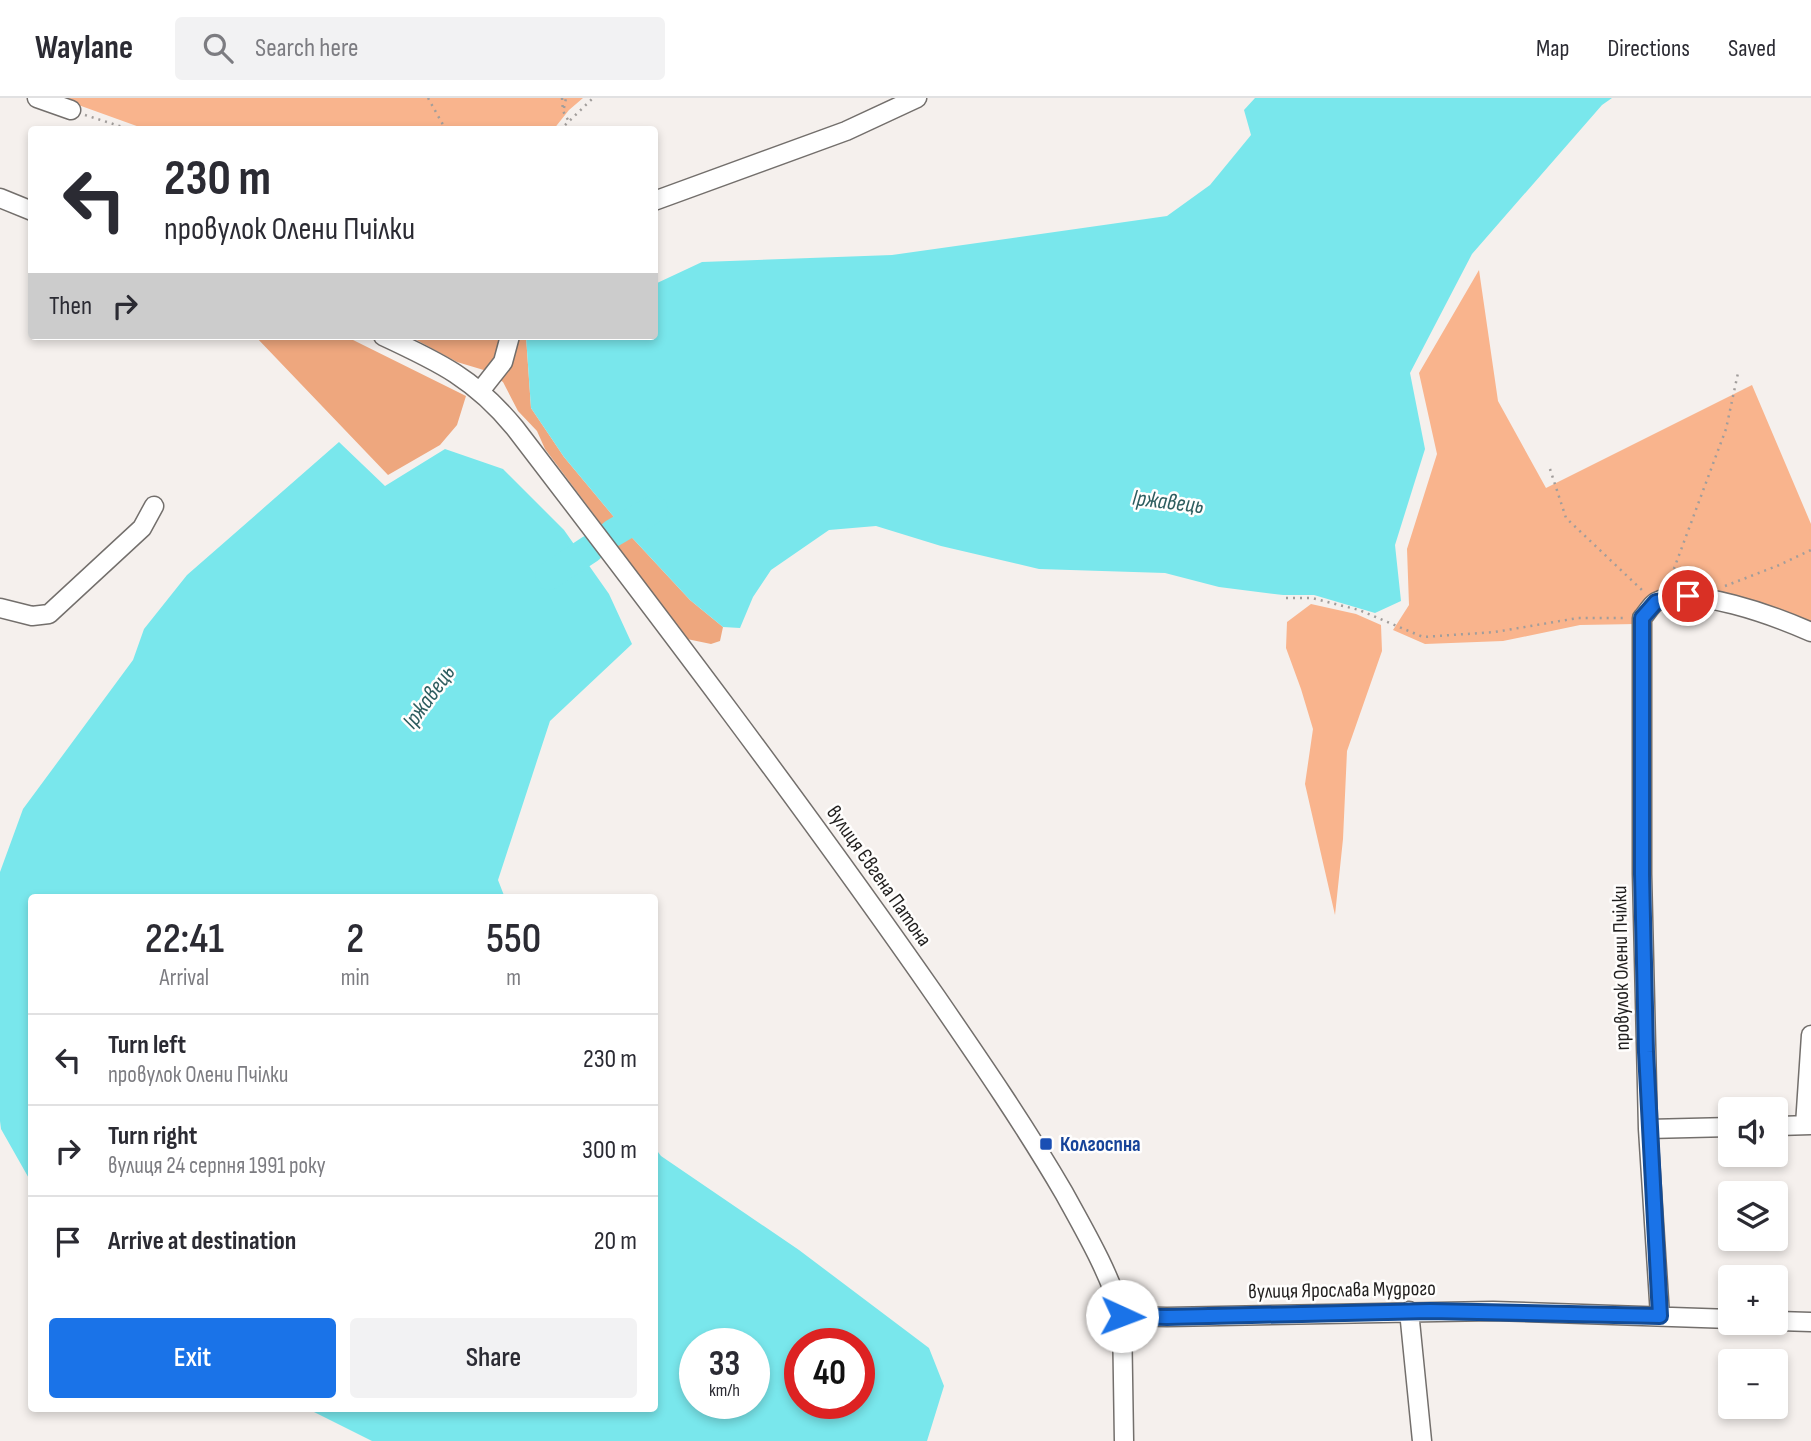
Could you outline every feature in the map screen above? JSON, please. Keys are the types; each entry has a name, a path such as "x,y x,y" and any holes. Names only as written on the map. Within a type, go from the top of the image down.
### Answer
{"street":[{"path":"37,98 71,110"},
{"path":"658,200 846,131 917,98"},
{"path":"0,198 28,209"},
{"name":"вулиця Євгена Патона","path":"391,340 453,370 481,390 515,428 755,744 872,905 1039,1149 1110,1281 1122,1316 1124,1441"},
{"path":"481,390 503,362 509,340"},
{"path":"0,608 32,616 49,614 142,528 154,506"},
{"path":"1642,618 1656,602 1688,596 1743,607 1811,632"},
{"name":"провулок Олени Пчілки","path":"1642,618 1642,874 1648,1129 1660,1316"},
{"path":"1788,1126 1808,1125 1811,1035"},
{"path":"1648,1129 1718,1127"},
{"path":"1409,1311 1422,1441"},
{"name":"вулиця Ярослава Мудрого","path":"1122,1316 1493,1311 1718,1318"},
{"path":"1788,1321 1811,1322"}],"path":[{"path":"428,98 444,126"},
{"path":"564,98 563,111 568,120"},
{"path":"563,126 593,98"},
{"path":"71,110 120,126"},
{"path":"1550,469 1566,518 1656,602 1673,576 1696,516 1726,429 1738,373"},
{"path":"1720,587 1811,550"},
{"path":"1286,598 1312,598 1359,610 1423,637 1495,632 1578,618 1642,618"}],"shaded area":[{"path":"59,98 583,98 556,126 137,126"},
{"path":"1479,270 1498,401 1546,488 1752,385 1811,524 1811,627 1688,593 1636,624 1580,625 1503,641 1425,644 1393,630 1409,605 1407,549 1437,454 1419,373"},
{"path":"259,340 353,340 466,396 457,425 440,445 388,475"},
{"path":"416,340 526,340 531,408 564,457 624,529 690,600 723,627 720,641 711,644 687,639 545,449 537,431 518,411 503,382 487,371 457,362"},
{"path":"1311,604 1356,614 1381,625 1382,651 1347,751 1343,839 1335,915 1305,784 1313,729 1286,648 1287,622"}],"water":[{"path":"1255,98 1612,98 1602,105 1472,254 1410,373 1425,449 1395,545 1401,601 1375,613 1314,595 1283,595 1219,587 1165,573 1039,569 941,546 876,526 829,530 771,570 753,597 740,628 723,627 690,600 624,529 564,457 531,408 526,340 658,340 658,283 702,262 892,255 1167,216 1210,185 1251,135 1244,110"},
{"path":"339,442 385,486 445,449 503,469 564,530 609,594 632,644 550,721 498,880 503,894 28,894 28,1177 1,1129 0,1121 0,872 23,809 133,660 144,629 187,575"},
{"path":"658,1152 799,1250 929,1348 944,1386 927,1441 372,1441 314,1412 658,1412"}],"waterway":[{"name":"Іржавець","path":"613,533 654,509"},
{"name":"Іржавець","path":"549,576 590,549"}],"place":[{"name":"Колгоспна","path":"1046,1144"}],"route":[{"path":"1122,1316 1409,1311 1660,1316 1646,1052 1642,874 1642,618 1656,602 1688,596"}]}
